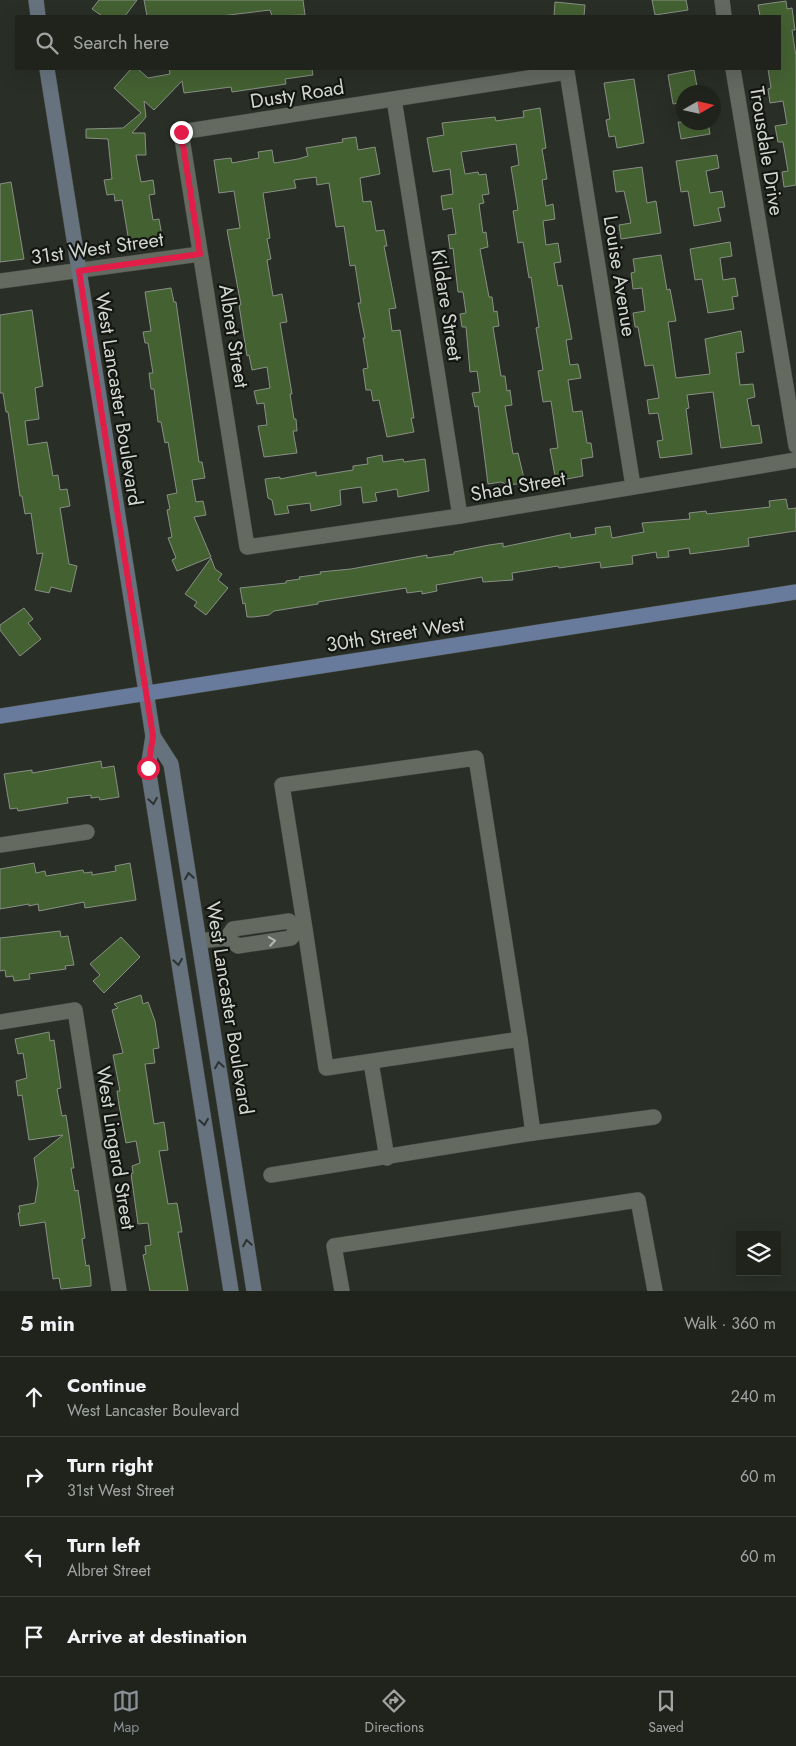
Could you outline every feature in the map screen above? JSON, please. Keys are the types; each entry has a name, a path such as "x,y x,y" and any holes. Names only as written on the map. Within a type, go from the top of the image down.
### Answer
{"main road":[{"name":"30th Street West","path":"0,716 796,592"}],"street":[{"path":"36,0 38,15"},
{"path":"722,0 724,15"},
{"name":"West Lancaster Boulevard","path":"46,70 153,736 148,768 231,1291"},
{"name":"Trousdale Drive","path":"733,70 796,446"},
{"name":"Dusty Road","path":"181,132 568,72"},
{"name":"Louise Avenue","path":"568,72 634,486"},
{"name":"Kildare Street","path":"394,99 460,516"},
{"name":"Albret Street","path":"181,132 247,547"},
{"name":"31st West Street","path":"0,281 200,254"},
{"name":"Shad Street","path":"247,547 460,516 796,460"},
{"name":"West Lancaster Boulevard","path":"153,736 171,764 254,1291"},
{"path":"520,1039 326,1068 301,929 282,784 476,758 520,1039 533,1133"},
{"path":"0,845 87,832"},
{"path":"199,940 226,938 238,946 292,938 301,929"},
{"name":"West Lingard Street","path":"0,1022 75,1010 118,1291"},
{"path":"371,1062 387,1158"},
{"path":"271,1175 387,1158 533,1133 654,1117"},
{"path":"342,1291 334,1246 638,1200 655,1291"}],"building":[{"path":"99,0 137,0 126,15 101,15 92,9"},
{"path":"144,0 303,0 305,15 272,15 270,10 229,15 147,15"},
{"path":"652,0 686,0 688,10 655,15"},
{"path":"786,1 787,9 792,8 795,30 792,30 796,56 796,185 784,187 782,172 788,171 783,142 778,142 775,126 787,124 783,101 770,103 768,89 771,88 768,70 781,70 781,15 760,15 758,5"},
{"path":"555,2 585,5 584,15 554,15"},
{"path":"130,70 139,70 148,78 170,74 169,70 312,70 313,75 285,79 286,84 232,92 231,87 184,93 182,81 154,110 144,101 146,117 132,133 145,133 146,155 136,155 141,182 153,180 155,194 149,195 153,220 159,219 162,236 129,242 122,200 115,201 114,194 107,195 104,180 112,179 108,139 86,138 86,129 123,128 141,113 114,88"},
{"path":"694,70 697,85 676,85 676,103 673,104 668,75"},
{"path":"634,79 644,143 617,148 615,136 609,137 606,120 610,119 604,83"},
{"path":"540,108 546,148 542,149 547,179 542,180 546,206 553,204 555,219 543,221 546,245 558,243 561,262 554,263 558,286 562,285 572,339 566,340 570,365 578,364 581,378 568,380 573,412 582,411 587,443 591,443 593,457 581,459 583,476 556,481 550,449 558,448 551,401 543,402 538,371 543,370 536,328 539,327 531,277 529,278 523,242 518,243 513,211 518,210 511,167 519,165 516,144 461,152 465,174 478,172 479,175 486,174 489,194 482,195 484,203 479,204 483,233 486,232 488,247 480,249 489,297 492,297 494,312 497,311 499,326 493,327 501,376 505,376 507,391 510,390 512,405 505,406 513,454 518,453 525,483 508,485 501,482 488,484 478,406 475,407 472,393 480,392 477,371 470,372 466,327 462,327 460,314 466,313 463,292 458,292 453,248 450,249 448,235 456,234 452,208 443,210 441,196 453,194 450,169 433,172 427,138 444,135 442,123 495,117 496,121 524,117 523,111"},
{"path":"679,130 709,130 710,134 681,139"},
{"path":"356,137 358,150 375,147 380,174 360,178 363,202 371,201 376,231 384,230 387,246 384,246 396,308 389,309 392,331 400,330 414,418 411,418 414,432 387,437 379,400 373,401 371,390 366,390 363,369 368,368 363,338 365,338 358,303 361,303 355,265 350,266 344,226 336,227 329,183 317,185 316,177 294,180 296,188 263,193 270,238 267,239 271,259 267,260 273,296 282,294 287,322 280,323 292,394 290,394 294,419 296,419 297,431 293,431 297,453 264,457 258,426 267,425 264,403 257,404 254,391 270,388 267,367 252,370 249,355 247,356 239,305 241,305 227,230 240,228 234,191 219,193 214,160 231,158 232,163 259,158 258,152 272,150 274,163 308,156 306,148 343,142 342,139"},
{"path":"717,155 719,168 706,171 710,193 722,191 725,207 718,208 721,221 694,226 688,191 681,192 676,161"},
{"path":"642,167 647,203 656,201 661,233 621,239 619,225 631,223 624,191 616,192 613,171"},
{"path":"11,182 24,259 0,262 0,184"},
{"path":"730,242 732,256 720,258 723,280 735,278 738,296 732,297 734,309 708,313 702,279 695,280 690,249"},
{"path":"661,255 667,290 670,289 676,321 668,322 676,378 710,374 705,339 741,331 744,352 736,353 740,385 753,384 755,397 747,399 752,426 759,425 762,443 721,448 713,392 687,395 689,408 686,409 692,454 660,458 657,441 663,440 658,413 649,414 647,400 659,398 655,375 653,365 645,366 638,327 635,327 633,313 645,311 642,288 633,289 631,273 635,272 633,259"},
{"path":"171,288 174,302 176,302 199,462 202,462 205,478 192,480 196,502 203,501 206,515 194,517 211,557 177,571 172,560 176,558 168,538 172,537 167,510 170,509 167,495 177,493 168,442 165,443 161,422 158,422 154,389 151,389 149,373 153,373 148,343 145,343 143,332 151,331 145,292"},
{"path":"32,310 43,386 35,388 39,419 25,421 28,445 47,442 53,476 58,475 60,490 67,489 70,506 60,508 69,564 77,566 71,592 51,587 49,593 35,590 43,553 37,554 31,513 25,514 22,496 20,496 8,412 6,412 3,393 0,393 0,315"},
{"path":"382,455 383,462 403,459 404,462 425,459 429,491 398,497 397,489 375,493 377,501 363,503 361,487 340,490 341,505 311,511 310,503 287,506 289,513 275,515 272,500 268,498 265,479 280,477 280,479 316,472 316,476 353,470 353,466 368,464 367,458"},
{"path":"786,499 788,509 796,508 796,531 748,538 749,546 690,554 689,548 668,551 669,557 657,558 656,552 632,556 633,564 601,568 600,562 559,568 558,566 512,573 513,580 483,582 482,577 436,585 437,591 422,594 422,591 407,593 406,588 318,602 318,604 274,611 269,615 253,617 247,617 240,588 286,583 286,581 300,579 299,577 321,574 320,572 351,569 427,555 427,558 454,554 454,552 489,545 503,543 503,547 570,533 571,538 596,534 595,528 610,526 612,538 644,532 642,523 690,519 689,513 706,511 707,514 770,507 769,501"},
{"path":"211,558 215,569 222,574 218,580 228,588 206,615 194,606 197,602 185,594"},
{"path":"24,608 33,619 28,623 41,639 20,656 0,630 0,625"},
{"path":"101,761 102,768 114,766 119,797 100,800 99,797 91,798 91,795 67,798 68,803 18,811 17,808 10,809 4,774 32,770 32,773"},
{"path":"34,863 36,873 45,871 46,876 83,870 84,873 92,872 92,875 116,871 115,866 130,863 136,900 85,908 84,902 39,911 38,904 0,909 0,869"},
{"path":"60,931 61,937 68,936 74,965 65,966 66,969 29,974 30,979 14,981 13,976 6,977 5,970 0,971 0,938"},
{"path":"121,937 140,957 104,993 93,981 100,975 90,964"},
{"path":"141,995 143,1004 148,1002 155,1021 159,1048 153,1049 155,1063 145,1064 154,1124 164,1122 168,1150 159,1151 168,1204 177,1203 182,1232 178,1232 188,1291 150,1291 143,1255 146,1254 145,1246 151,1245 148,1223 138,1224 131,1174 133,1173 132,1166 140,1163 136,1141 126,1143 119,1105 117,1091 120,1091 113,1055 123,1053 112,1010 118,1008 114,1004"},
{"path":"49,1032 50,1041 54,1040 61,1088 57,1089 62,1116 66,1115 74,1168 71,1168 75,1191 78,1190 85,1238 82,1239 86,1266 89,1265 91,1286 61,1289 59,1278 53,1279 45,1222 20,1226 19,1206 35,1203 38,1184 34,1158 63,1135 29,1140 22,1095 18,1096 16,1081 27,1078 23,1053 18,1054 15,1039"}],"route":[{"path":"148,768 153,736 79,271 200,254 181,132"}]}
